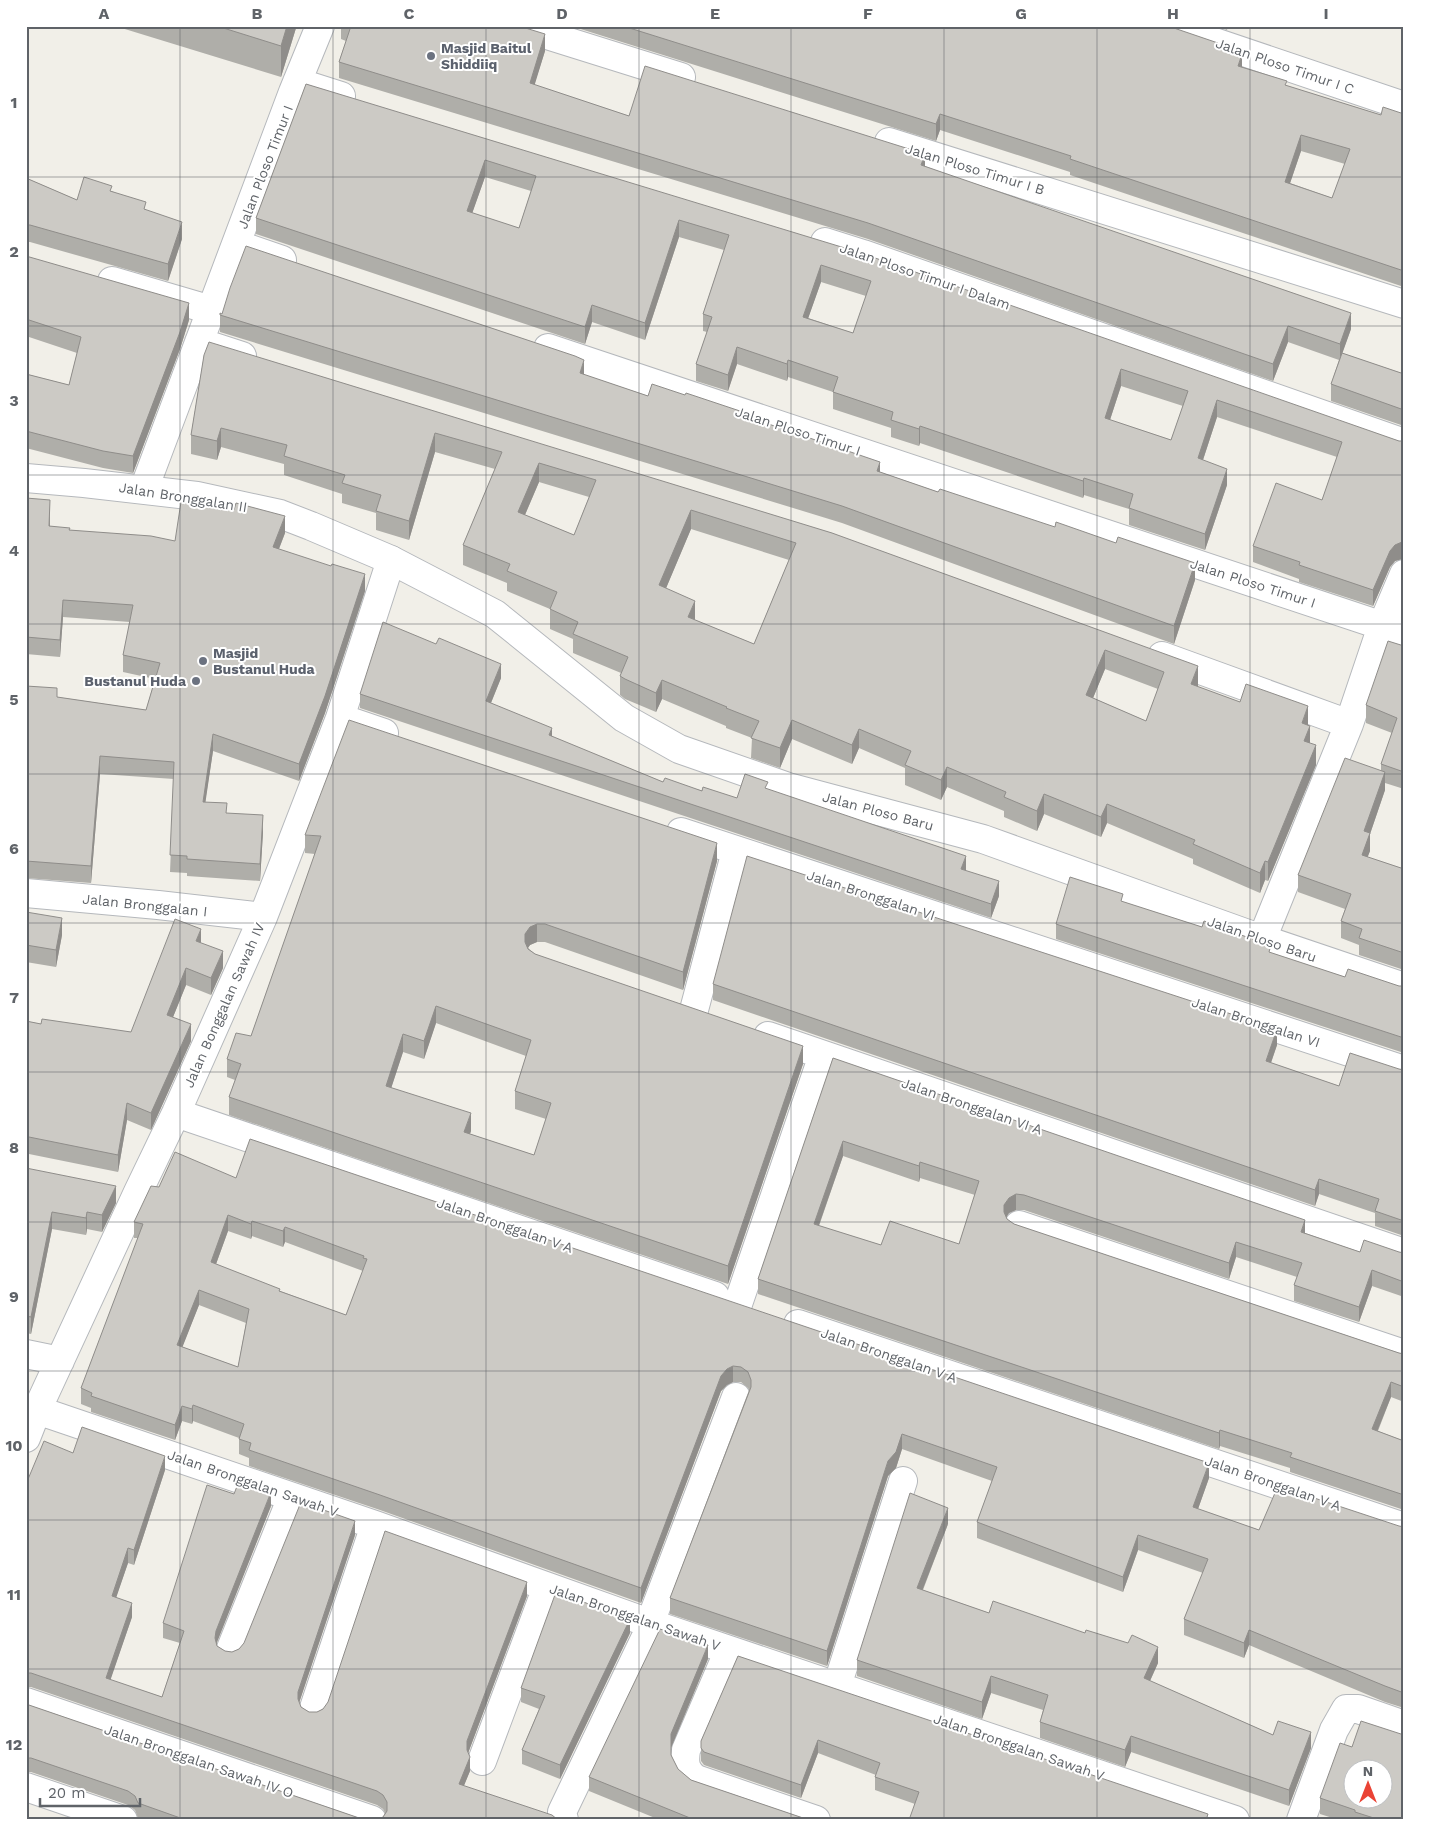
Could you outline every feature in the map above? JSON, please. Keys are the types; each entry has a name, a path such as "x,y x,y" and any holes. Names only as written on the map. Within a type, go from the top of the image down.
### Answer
{"street":[{"name":"Jalan Ploso Timur I","path":"301,266 236,244 320,26"},
{"path":"518,26 708,86"},
{"name":"Jalan Ploso Timur I C","path":"1167,26 1404,106"},
{"path":"297,82 360,101"},
{"name":"Jalan Ploso Timur I B","path":"870,137 1404,304"},
{"name":"Jalan Ploso Timur I Dalam","path":"797,234 863,254 1404,442"},
{"path":"144,489 236,244"},
{"path":"91,276 211,310"},
{"path":"198,342 265,363"},
{"name":"Jalan Ploso Timur I","path":"528,342 1393,630"},
{"name":"Jalan Bronggalan II","path":"26,478 144,489 228,502 280,514 349,541 390,560"},
{"name":"Jalan Bonggalan Sawah IV","path":"26,1438 176,1113 263,917 340,718 390,560"},
{"name":"Jalan Ploso Baru","path":"390,560 495,614 624,718 680,749 788,787 983,839 1262,939 1404,987"},
{"path":"1262,939 1349,724 1393,630 1404,574"},
{"path":"1135,646 1349,724"},
{"path":"340,718 410,741"},
{"name":"Jalan Bronggalan VI","path":"662,826 1404,1070"},
{"path":"667,1001 704,1013 736,851"},
{"name":"Jalan Bronggalan I","path":"26,893 263,917"},
{"name":"Jalan Bronggalan VI A","path":"749,1029 1404,1254"},
{"path":"757,1310 823,1055"},
{"name":"Jalan Bronggalan V A","path":"176,1113 1404,1527"},
{"path":"112,1186 138,1192"},
{"path":"1019,1225 1404,1354"},
{"path":"26,1354 60,1361"},
{"path":"564,1820 562,1812 651,1624 736,1397"},
{"name":"Jalan Bronggalan Sawah V","path":"38,1410 375,1525 651,1624 1234,1820"},
{"path":"837,1686 903,1481"},
{"path":"230,1651 292,1497"},
{"path":"313,1711 375,1525"},
{"path":"482,1761 547,1587"},
{"path":"729,1650 686,1750 684,1762 688,1774 696,1779 816,1820"},
{"name":"Jalan Bronggalan Sawah IV O","path":"26,1702 372,1820"},
{"path":"1301,1820 1334,1730 1346,1709 1358,1709 1404,1725"},
{"path":"26,1787 123,1820"}],"building":[{"path":"217,26 287,26 281,46"},
{"path":"351,26 519,26 545,34 530,83 629,116 645,66 925,154 921,165 1351,313 1340,344 1288,326 1273,364 868,223 339,62"},
{"path":"623,26 1168,26 1218,43 1217,46 1242,54 1238,66 1287,81 1285,85 1381,115 1383,107 1404,114 1404,271 1070,159 1071,156 940,114 936,124","holes":["1301,135 1350,149 1332,198 1285,182"]},
{"path":"306,84 858,252 1399,441 1404,441 1404,542 1395,545 1390,551 1373,590 1299,565 1300,562 1253,546 1276,483 1322,500 1342,442 1217,400 1198,458 1227,469 1205,534 1129,508 1133,494 1084,478 1083,481 920,426 919,429 891,420 893,412 833,392 838,377 788,360 787,364 737,347 728,375 696,364 712,317 703,314 729,235 679,220 645,323 592,305 585,327 256,218","holes":["485,160 536,176 519,228 467,211","821,265 871,281 853,333 803,317","1121,369 1188,391 1171,440 1105,418"]},
{"path":"84,177 112,186 110,191 146,202 144,209 182,222 168,264 26,225 26,178 77,200"},
{"path":"246,246 575,356 584,360 580,373 648,396 652,384 685,395 686,393 746,413 745,416 880,462 877,471 938,492 940,489 1055,527 1056,522 1116,543 1118,537 1195,563 1174,626 842,506 220,315 220,313 222,314"},
{"path":"26,256 189,303 180,332 133,456 103,451 26,431 26,374 69,385 81,337 26,319"},
{"path":"209,342 832,533 1198,666 1191,684 1240,702 1246,684 1308,706 1302,723 1310,726 1304,741 1316,745 1268,862 1265,861 1260,873 1193,844 1195,840 1107,804 1101,817 1044,794 1037,811 1004,797 1006,792 947,767 941,780 905,765 911,751 859,729 852,745 792,720 780,748 751,738 759,721 662,680 656,693 625,679 620,676 628,657 573,634 578,622 550,609 557,592 507,571 510,564 463,545 502,452 435,433 409,521 376,511 381,495 342,483 345,475 284,456 287,445 221,428 217,441 191,435 204,355","holes":["539,463 596,480 574,535 518,512","691,510 796,543 754,644 688,617 695,601 659,585","1105,650 1164,672 1146,721 1086,695"]},
{"path":"1342,353 1404,374 1404,410 1331,384"},
{"path":"26,498 50,500 49,526 70,528 69,530 151,536 175,541 181,502 234,510 236,503 285,516 273,547 331,566 332,564 365,574 325,696 299,764 213,734 203,802 227,803 226,813 263,815 260,864 187,859 187,856 170,855 174,762 100,756 91,866 26,861 26,686 57,688 57,697 146,710 160,663 123,655 133,605 63,600 60,640 26,637"},
{"path":"383,622 436,644 439,638 501,664 486,701 552,728 549,735 663,782 665,778 702,791 703,787 737,798 745,774 768,782 765,788 966,856 961,869 999,881 991,904 360,694"},
{"path":"1388,641 1404,646 1404,772 1381,764 1397,718 1366,705"},
{"path":"349,720 717,843 683,972 545,924 537,924 530,927 525,934 525,942 528,949 535,954 803,1046 728,1266 229,1097 241,1064 227,1059 236,1033 251,1036 321,836 305,835","holes":["436,1006 531,1040 515,1091 551,1103 534,1155 464,1132 471,1113 386,1086 403,1034 424,1041"]},
{"path":"1345,758 1385,772 1364,831 1370,833 1362,855 1404,869 1404,953 1359,938 1362,929 1341,921 1351,894 1298,875"},
{"path":"747,856 1277,1029 1266,1061 1339,1086 1350,1053 1404,1070 1404,1221 1375,1211 1379,1199 1319,1179 1315,1190 713,984"},
{"path":"1070,877 1123,894 1121,901 1202,927 1204,921 1236,931 1235,933 1271,945 1269,952 1345,977 1348,969 1404,986 1404,1038 1056,924"},
{"path":"26,912 62,918 56,950 26,945"},
{"path":"175,919 201,929 196,941 223,951 211,978 186,968 167,1015 191,1024 151,1113 127,1103 118,1155 26,1137 26,1021 41,1024 42,1019 131,1032"},
{"path":"833,1058 1305,1220 1301,1232 1360,1252 1364,1240 1404,1253 1404,1282 1372,1270 1359,1307 1294,1285 1302,1263 1236,1242 1229,1263 1024,1195 1016,1194 1009,1198 1004,1205 1007,1219 1014,1224 1404,1354 1404,1387 1391,1382 1372,1429 1404,1441 1404,1495 1290,1457 1292,1453 1220,1430 1219,1433 758,1279","holes":["843,1141 919,1166 920,1162 979,1181 959,1244 890,1221 881,1245 814,1224"]},
{"path":"250,1139 1209,1463 1193,1507 1259,1530 1278,1486 1404,1527 1404,1693 1249,1630 1244,1643 1184,1619 1208,1559 1138,1535 1123,1577 977,1522 997,1467 902,1434 896,1452 888,1461 827,1651 670,1598 751,1387 748,1372 741,1367 733,1366 727,1369 721,1376 641,1588 249,1450 251,1443 239,1439 244,1424 193,1405 192,1409 182,1406 175,1425 91,1396 92,1393 81,1388 143,1224 134,1222 151,1186 159,1187 175,1152 236,1178","holes":["228,1215 251,1224 252,1221 283,1231 285,1227 364,1256 363,1258 367,1259 346,1315 279,1291 280,1289 211,1262","199,1290 249,1309 238,1367 177,1345"]},
{"path":"26,1168 116,1186 102,1215 87,1212 86,1218 52,1212 31,1317 26,1316"},
{"path":"82,1427 165,1456 134,1550 128,1548 112,1596 132,1603 106,1678 162,1697 184,1631 163,1623 207,1485 234,1494 239,1481 271,1492 216,1631 217,1646 225,1651 232,1652 239,1649 244,1643 301,1502 355,1521 298,1692 301,1707 309,1712 317,1712 323,1709 328,1702 385,1531 527,1582 467,1741 467,1750 470,1757 459,1784 552,1815 558,1820 378,1820 387,1811 387,1802 383,1795 377,1791 31,1673 26,1673 26,1484 44,1441 73,1453"},
{"path":"910,1493 948,1508 917,1588 989,1613 993,1601 1085,1633 1086,1630 1128,1643 1132,1635 1158,1647 1144,1678 1273,1735 1278,1721 1311,1732 1289,1790 1131,1736 1125,1750 1040,1722 1048,1695 991,1676 982,1702 857,1660"},
{"path":"556,1592 630,1619 560,1765 522,1750 545,1696 521,1688"},
{"path":"660,1629 708,1645 671,1734 671,1755 678,1769 691,1780 809,1820 695,1820 589,1777"},
{"path":"738,1656 1208,1814 1207,1817 1213,1820 909,1820 919,1792 875,1777 880,1763 818,1740 801,1785 704,1752 701,1748 701,1741"},
{"path":"26,1704 365,1820 186,1820 138,1803 135,1796 128,1791 31,1758 26,1758"},
{"path":"1361,1721 1404,1735 1404,1820 1380,1820 1355,1812 1355,1810 1349,1808 1392,1808 1392,1758 1342,1758 1342,1806 1320,1798 1340,1743 1352,1747"}],"place":[{"name":"Masjid Baitul Shiddiiq","path":"431,56"},
{"name":"Masjid Bustanul Huda","path":"203,661"},
{"name":"Bustanul Huda","path":"196,681"}]}
